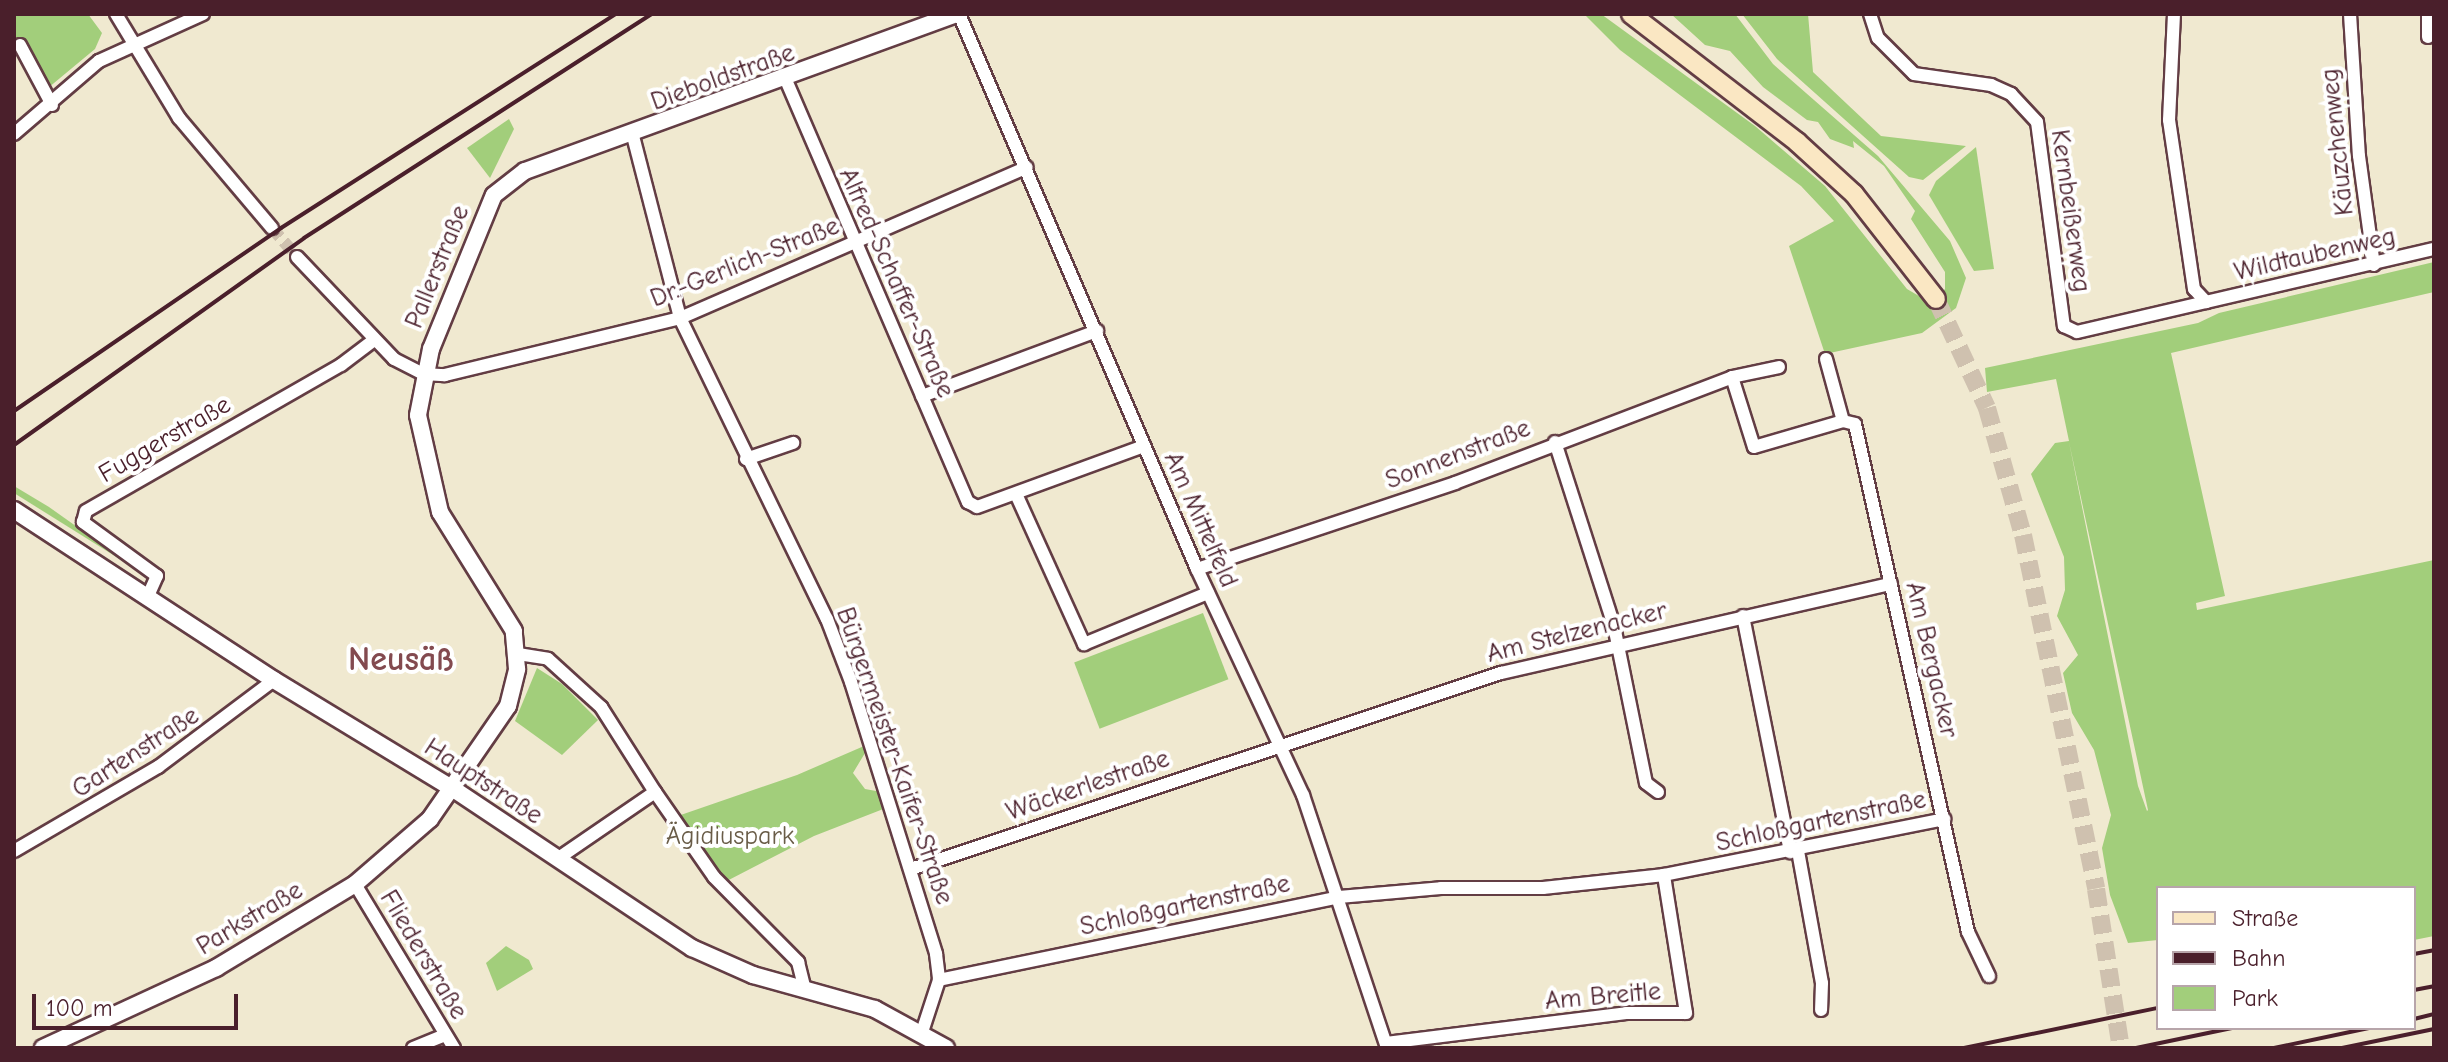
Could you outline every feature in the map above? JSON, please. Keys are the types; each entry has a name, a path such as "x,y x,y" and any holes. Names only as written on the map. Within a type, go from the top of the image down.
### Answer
{"main road":[{"path":"1631,14 1833,174 1887,231 1936,299"}],"street":[{"path":"116,14 179,118 272,228"},
{"path":"14,134 52,105 99,61 135,41 203,14"},
{"name":"Dieboldstraße","path":"505,184 525,171 633,136 958,14"},
{"name":"Am Mittelfeld","path":"958,14 1027,167 1197,569 1325,848 1387,1046"},
{"name":"Kernbeißerweg","path":"1870,14 1878,38 1914,74 1991,85 2011,94 2037,122 2064,326 2077,332 2206,302"},
{"path":"2174,14 2169,120 2194,286 2206,302"},
{"name":"Käuzchenweg","path":"2350,14 2359,156 2374,265"},
{"path":"2428,14 2428,37"},
{"path":"20,45 52,105"},
{"name":"Alfred-Schaffer-Straße","path":"786,80 968,502 977,507 1016,494"},
{"name":"Bürgermeister-Kaifer-Straße","path":"633,136 680,318 840,648 911,869 939,980"},
{"name":"Dr.-Gerlich-Straße","path":"423,374 458,374 680,318 1027,167"},
{"name":"Pallerstraße","path":"505,184 485,213 423,374 420,432 440,512 509,619 518,654"},
{"name":"Wildtaubenweg","path":"2206,302 2434,249"},
{"path":"297,257 394,359 423,374"},
{"path":"922,396 1097,331"},
{"name":"Fuggerstraße","path":"148,596 157,576 83,522 82,517 341,365 374,340"},
{"name":"Am Bergacker","path":"1826,359 1843,421 1855,424 1971,942 1989,976"},
{"name":"Sonnenstraße","path":"1197,569 1455,483 1555,442 1732,377 1779,367"},
{"path":"1732,377 1754,447 1843,421"},
{"path":"1555,442 1597,564 1614,626 1615,645 1646,783 1658,792"},
{"path":"746,459 793,443"},
{"path":"1144,446 1016,494 1084,644 1208,593"},
{"name":"Hauptstraße","path":"14,510 274,680 455,790 711,958 805,990 875,1009 922,1032 946,1048"},
{"name":"Am Stelzenacker","path":"1279,744 1501,673 1891,584"},
{"path":"1743,616 1822,983 1821,1010"},
{"path":"518,654 548,659 601,707 714,877 798,962 805,990"},
{"name":"Parkstraße","path":"43,1048 216,968 355,884 430,819 455,790 508,706 518,654"},
{"name":"Gartenstraße","path":"14,851 158,767 274,680"},
{"name":"Wäckerlestraße","path":"911,869 1279,744"},
{"path":"557,859 655,792"},
{"name":"Schloßgartenstraße","path":"939,980 1339,897 1441,888 1516,889 1664,875 1944,819"},
{"name":"Am Breitle","path":"1387,1046 1626,1013 1686,1013 1664,875"},
{"name":"Fliederstraße","path":"355,884 442,1036 454,1048"},
{"path":"922,1032 939,980"},
{"path":"413,1048 442,1036"}],"green space":[{"path":"14,14 88,14 102,33 95,49 48,88 25,39 14,45"},
{"path":"1584,14 1601,14 1755,126 1825,186 1907,289 1924,299 1936,299 1945,289 1945,272 1911,219 1915,211 1884,166 1853,141 1854,148 1830,139 1818,122 1807,120 1763,87 1730,51 1705,45 1671,14 1735,14 1773,64 1878,156 1950,241 1966,278 1956,308 1922,333 1825,354 1789,246 1834,221 1801,186 1620,50"},
{"path":"1742,14 1808,14 1813,72 1881,136 1966,146 1923,180 1909,177 1777,59"},
{"path":"509,119 514,129 490,178 467,148"},
{"path":"1976,147 1994,269 1974,271 1929,195 1936,181"},
{"path":"2434,262 2434,292 2171,353 2225,596 2196,603 2197,610 2434,560 2434,936 2416,940 2416,886 2156,886 2156,940 2128,943 2110,895 2102,848 2111,815 2094,750 2072,713 2063,673 2078,655 2057,616 2065,590 2064,557 2031,474 2055,443 2069,441 2056,379 1987,392 1985,368 2198,323 2219,313","holes":["2069,442 2148,810 2138,786"]},
{"path":"14,486 49,507 142,573 14,493"},
{"path":"1203,613 1228,679 1100,729 1074,662"},
{"path":"537,668 562,684 598,720 562,755 515,721"},
{"name":"Ägidiuspark","path":"871,743 853,773 865,789 887,793 891,806 814,836 721,884 672,818 797,775"},
{"path":"506,946 529,960 533,969 497,991 486,963"}],"tunnel":[{"path":"272,228 297,257"},
{"path":"1936,299 1987,408 2023,535 2096,889 2121,1048"}],"railway":[{"path":"14,411 281,228 616,14"},
{"path":"14,445 304,238 652,14"},
{"path":"2416,954 2434,950"},
{"path":"2416,990 2434,986"},
{"path":"1964,1048 2156,1008"},
{"path":"2416,1018 2434,1014"},
{"path":"2342,1048 2434,1029"},
{"path":"2136,1048 2222,1030"},
{"path":"2274,1048 2360,1030"}],"district":[{"name":"Neusäß","path":"401,660"}]}
